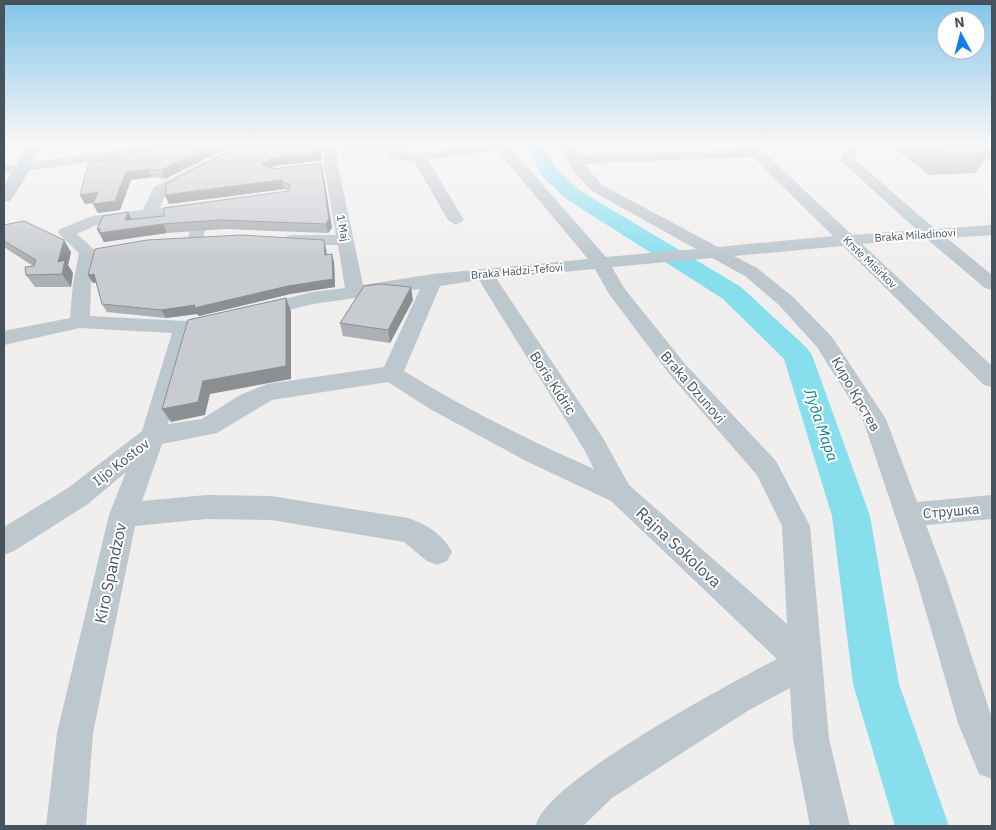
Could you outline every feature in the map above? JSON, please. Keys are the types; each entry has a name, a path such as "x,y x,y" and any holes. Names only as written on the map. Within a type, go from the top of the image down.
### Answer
{"main road":[{"path":"4,197 13,183"}],"street":[{"path":"150,214 159,190 174,183"},
{"name":"1 Maj","path":"334,183 354,292"},
{"path":"434,183 456,220"},
{"name":"Braka Dzunovi","path":"535,183 608,263 616,290 713,411 766,468 771,476 796,526 805,662"},
{"name":"Киро Крстев","path":"592,183 597,188 758,278 786,301 826,342 874,420 932,581 976,723 992,761"},
{"name":"Krste Misirkov","path":"787,183 992,379"},
{"path":"873,183 931,234 992,284"},
{"path":"80,322 82,284 97,250 66,233 92,221 221,205"},
{"path":"178,240 204,238 202,208"},
{"name":"Braka Miladinovi","path":"713,254 847,240 990,232"},
{"path":"272,238 309,242 345,240"},
{"name":"Braka Hadzi-Tefovi","path":"4,338 80,322 184,327 312,298 433,280 713,254"},
{"name":"Boris Kidric","path":"484,274 594,445 620,493"},
{"path":"392,374 433,280"},
{"name":"Kiro Spandzov","path":"66,826 75,732 122,515 153,436 184,327"},
{"name":"Rajna Sokolova","path":"392,374 438,403 518,445 620,493 805,662"},
{"name":"Iljo Kostov","path":"4,542 78,496 153,436 208,427 248,401 267,392 392,374"},
{"path":"122,515 206,507 271,508 408,530 418,535 436,552"},
{"name":"Струшка","path":"909,515 992,507"},
{"path":"555,825 599,785 737,698 805,662 811,739 830,826"}],"building":[{"path":"83,183 122,183 115,201 93,204 98,192 80,195"},
{"path":"168,183 260,183 165,195 166,184"},
{"path":"286,183 324,183 329,219 326,224 221,220 163,224 99,233 100,229 97,229 103,216 128,212 125,220 164,216 164,208 288,191 291,186"},
{"path":"24,221 64,240 58,262 65,260 62,274 26,275 25,267 34,266 36,260 4,241 4,225"},
{"path":"241,235 324,240 325,255 332,254 333,279 288,286 194,308 195,305 161,310 102,304 94,274 88,275 95,249 147,240"},
{"path":"381,284 411,287 388,330 340,323 364,286"},
{"path":"286,298 286,366 203,381 198,402 162,409 188,320"}],"waterway":[{"name":"Луда Мара","path":"560,183 572,194 732,293 797,355 851,516 876,684 922,826"}]}
